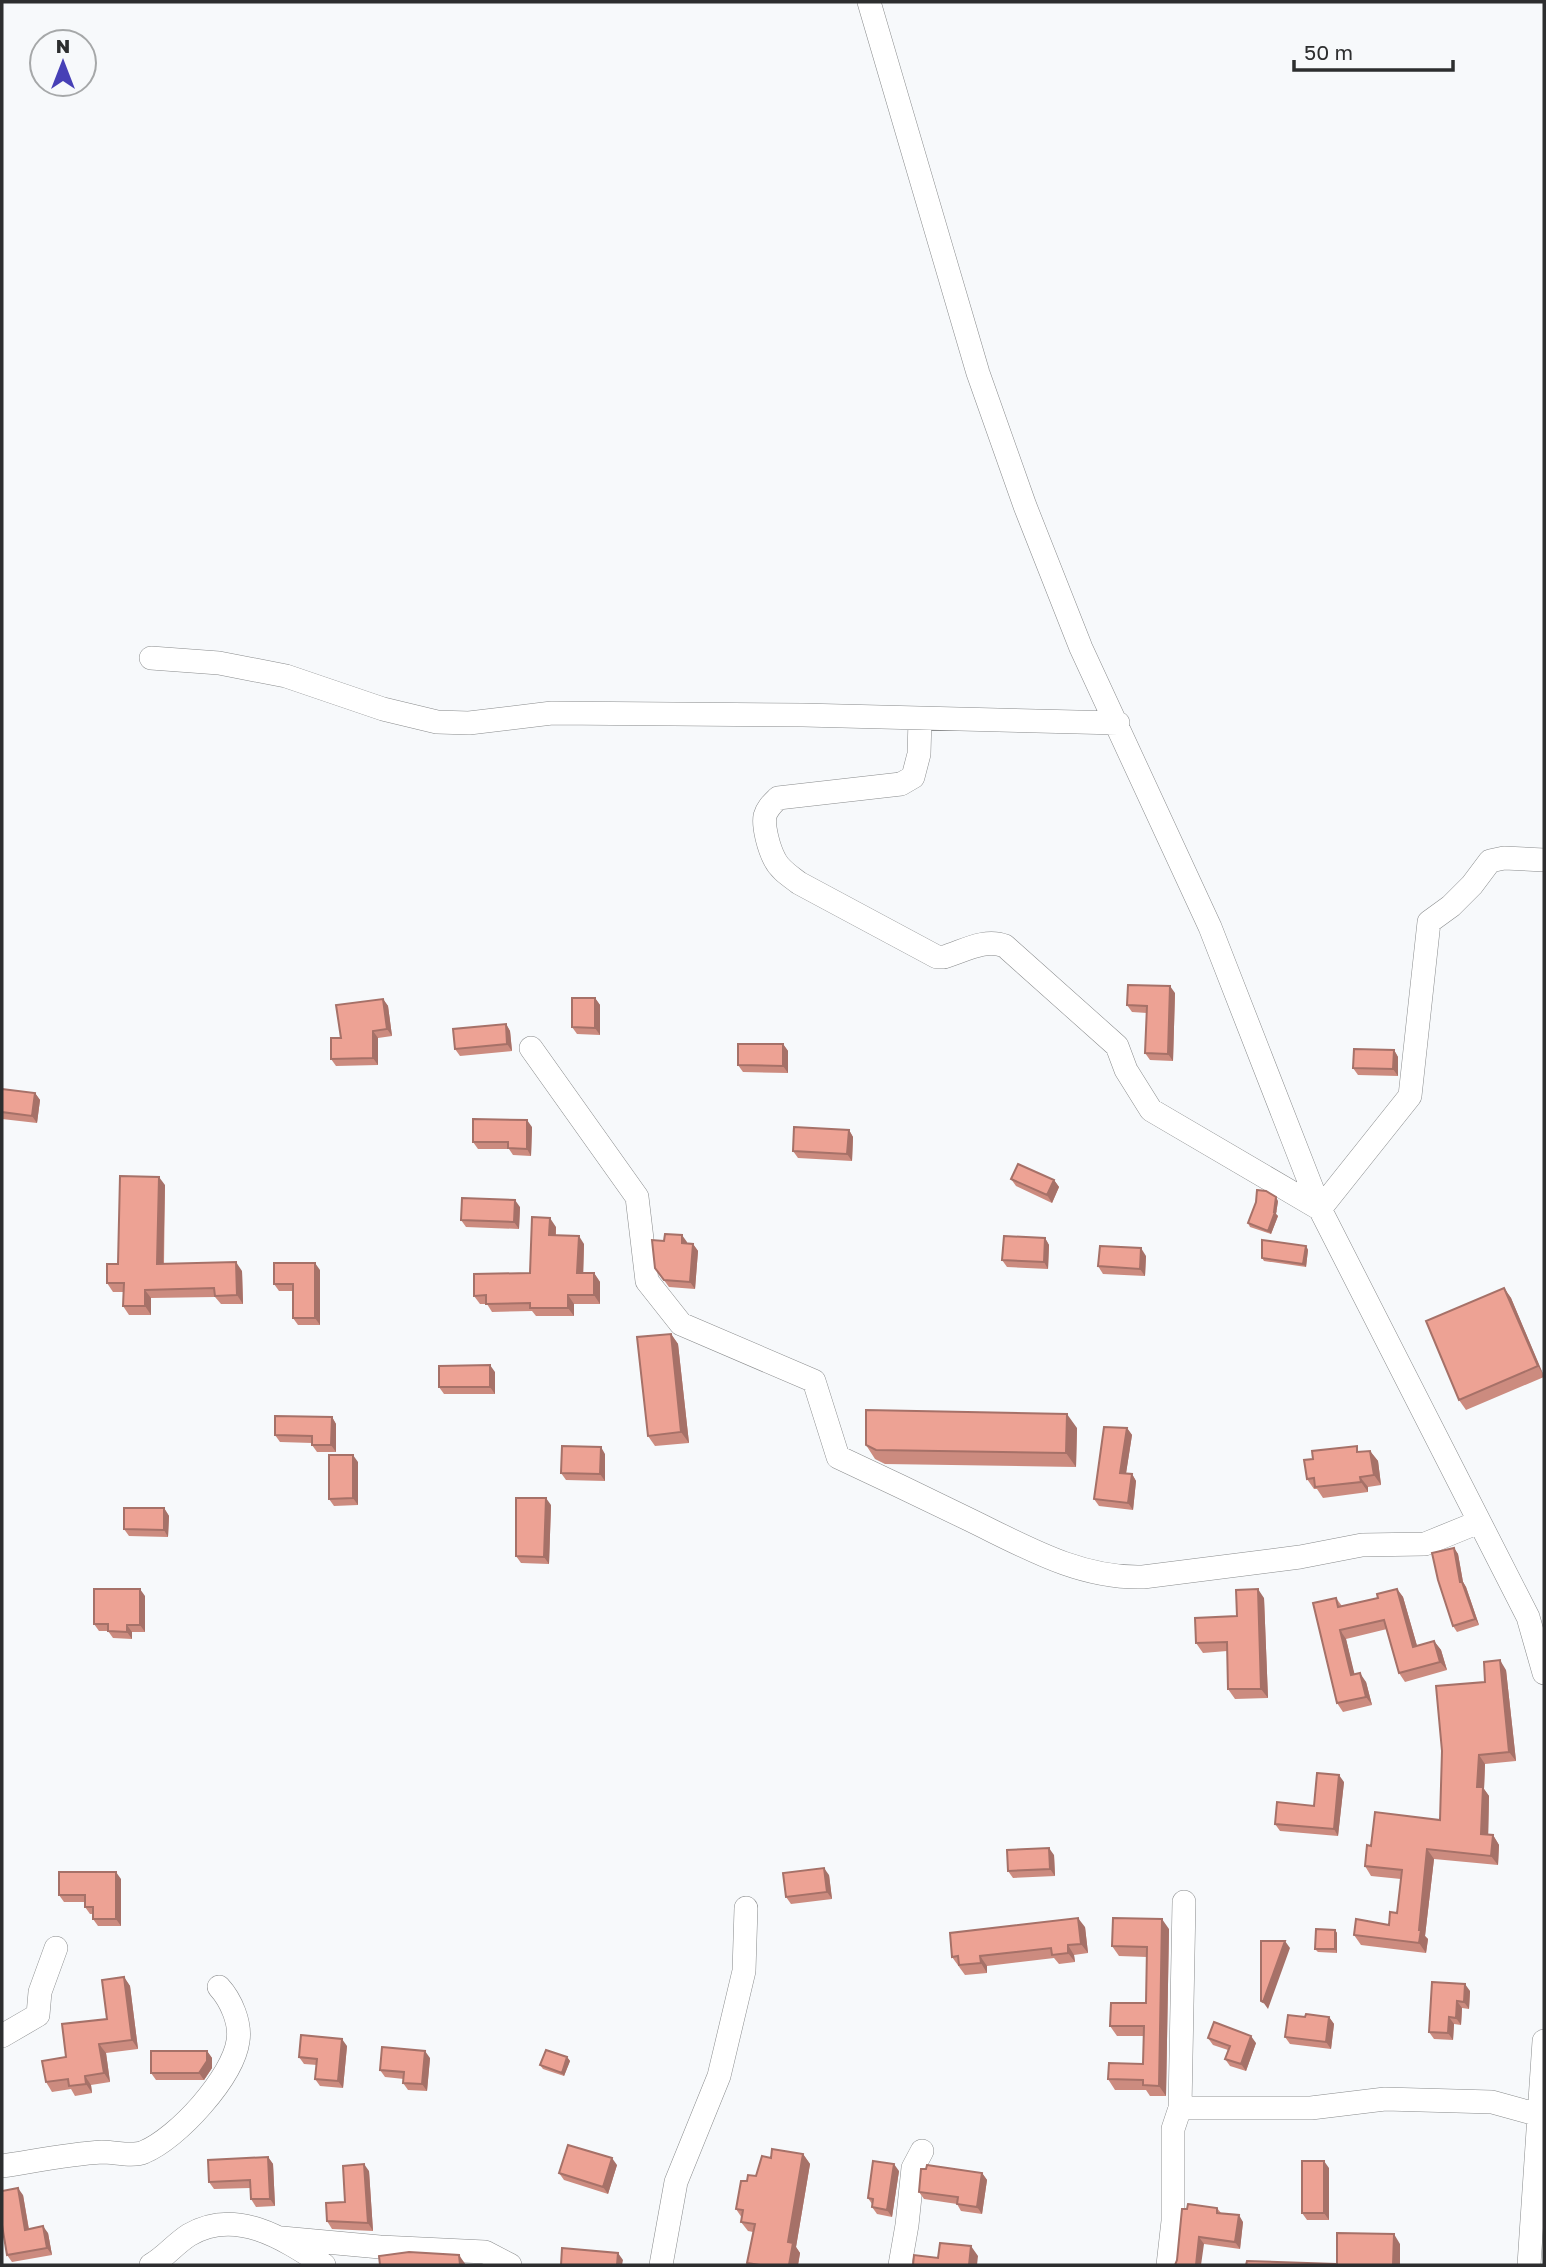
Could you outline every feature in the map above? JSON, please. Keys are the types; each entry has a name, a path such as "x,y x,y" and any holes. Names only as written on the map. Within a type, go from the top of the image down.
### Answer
{"street":[{"path":"869,2 978,373 1025,506 1081,648 1118,723 1210,927 1320,1209 1479,1522 1536,1610 1544,1673"},
{"path":"151,658 219,663 286,676 383,709 437,722 469,723 552,713 1118,723"},
{"path":"920,719 919,754 913,777 901,783 778,798 770,805 765,815 774,859 799,883 937,957 988,943 996,942 1005,946 1117,1046 1126,1070 1151,1110 1320,1209"},
{"path":"1320,1209 1410,1096 1429,922 1451,906 1472,885 1490,861 1504,858 1544,860"},
{"path":"531,1048 637,1197 646,1281 681,1324 814,1381 838,1457 1077,1569 1120,1577 1143,1577 1300,1557 1362,1545 1426,1544 1479,1522"},
{"path":"1168,2265 1173,2221 1173,2129 1180,2108 1184,1902"},
{"path":"662,2265 676,2182 719,2076 744,1970 746,1908"},
{"path":"2,2036 38,2015 40,1992 55,1948"},
{"path":"2,2166 102,2152 142,2154 180,2129 227,2073 239,2040 237,2021 229,1998 219,1987"},
{"path":"1529,2265 1544,2041"},
{"path":"1180,2108 1311,2108 1385,2099 1492,2102 1539,2115"},
{"path":"900,2265 913,2168 922,2151"},
{"path":"150,2265 189,2235 217,2224 241,2225 282,2238 380,2247 485,2252 510,2265"},
{"path":"282,2238 324,2265"}],"building":[{"path":"1128,985 1170,986 1168,1054 1145,1053 1147,1006 1127,1005"},
{"path":"572,998 595,998 595,1028 572,1027"},
{"path":"383,999 387,1029 373,1031 373,1058 331,1059 331,1038 341,1038 336,1005"},
{"path":"506,1024 507,1044 455,1049 453,1029"},
{"path":"738,1044 783,1044 783,1066 738,1065"},
{"path":"1354,1049 1394,1050 1393,1069 1353,1068"},
{"path":"2,1089 35,1093 32,1116 2,1112"},
{"path":"473,1119 527,1120 527,1149 508,1148 508,1142 473,1142"},
{"path":"794,1127 849,1130 847,1154 793,1151"},
{"path":"1018,1164 1054,1180 1047,1195 1011,1179"},
{"path":"120,1176 159,1177 157,1264 236,1262 237,1295 215,1296 214,1288 145,1290 145,1306 123,1306 124,1283 107,1283 107,1264 118,1264"},
{"path":"1257,1190 1266,1191 1276,1197 1275,1212 1268,1231 1248,1223 1256,1202"},
{"path":"462,1198 515,1200 514,1222 461,1220"},
{"path":"532,1217 550,1218 549,1235 579,1236 577,1273 594,1273 594,1295 568,1295 568,1308 530,1308 530,1303 486,1304 486,1295 474,1296 474,1274 530,1273"},
{"path":"665,1234 682,1235 682,1243 693,1244 690,1282 664,1280 655,1268 652,1240 664,1241"},
{"path":"1004,1236 1045,1238 1044,1262 1002,1260"},
{"path":"1262,1240 1306,1246 1303,1264 1262,1258"},
{"path":"1100,1246 1141,1248 1140,1269 1098,1266"},
{"path":"274,1263 315,1263 315,1318 293,1318 293,1284 274,1284"},
{"path":"1504,1288 1538,1366 1459,1400 1426,1321"},
{"path":"671,1334 681,1432 648,1436 637,1337"},
{"path":"490,1365 490,1387 439,1387 439,1366"},
{"path":"866,1410 1067,1414 1066,1453 876,1450 866,1445"},
{"path":"275,1416 332,1417 331,1445 312,1445 312,1436 275,1435"},
{"path":"1104,1427 1127,1428 1120,1473 1132,1474 1128,1503 1094,1499"},
{"path":"562,1446 601,1447 600,1474 561,1473"},
{"path":"1357,1446 1357,1452 1370,1451 1374,1475 1360,1477 1361,1482 1315,1487 1314,1478 1307,1479 1304,1460 1313,1459 1312,1451"},
{"path":"329,1455 353,1455 353,1498 329,1499"},
{"path":"516,1498 546,1498 544,1557 516,1556"},
{"path":"124,1508 164,1508 164,1530 124,1529"},
{"path":"1454,1548 1460,1582 1475,1619 1453,1626 1432,1553"},
{"path":"94,1589 140,1589 140,1625 127,1625 127,1632 108,1631 108,1624 94,1624"},
{"path":"1258,1589 1261,1689 1228,1689 1227,1642 1196,1643 1195,1618 1237,1616 1236,1590"},
{"path":"1397,1589 1413,1647 1434,1641 1440,1662 1399,1673 1384,1620 1340,1630 1351,1675 1360,1673 1366,1697 1337,1703 1313,1603 1336,1598 1338,1607 1378,1598 1377,1594"},
{"path":"1500,1660 1509,1752 1479,1755 1477,1787 1483,1787 1481,1834 1493,1835 1491,1856 1427,1849 1419,1943 1354,1935 1356,1919 1389,1925 1390,1912 1397,1913 1402,1870 1365,1866 1367,1845 1371,1846 1375,1812 1440,1820 1442,1751 1436,1686 1485,1682 1484,1662"},
{"path":"1317,1773 1339,1775 1334,1829 1275,1824 1277,1802 1314,1806"},
{"path":"1049,1848 1050,1869 1008,1871 1007,1850"},
{"path":"824,1868 827,1892 786,1897 783,1873"},
{"path":"59,1872 116,1872 116,1919 93,1919 93,1907 85,1907 85,1895 59,1895"},
{"path":"1078,1918 1081,1944 1068,1945 1068,1953 1052,1955 1051,1948 980,1956 981,1963 959,1965 958,1956 952,1957 950,1933"},
{"path":"1113,1918 1162,1919 1159,2086 1143,2085 1143,2080 1108,2079 1109,2063 1143,2064 1144,2026 1110,2026 1111,2003 1146,2003 1147,1947 1112,1946"},
{"path":"1316,1929 1335,1930 1335,1949 1315,1949"},
{"path":"1261,1941 1285,1941 1263,2002 1261,2001"},
{"path":"124,1977 132,2040 99,2044 104,2073 85,2076 86,2084 69,2086 68,2079 46,2082 42,2061 66,2057 62,2024 107,2019 102,1980"},
{"path":"1432,1982 1465,1984 1464,2002 1457,2001 1456,2018 1449,2017 1448,2033 1429,2032"},
{"path":"1306,2014 1329,2017 1326,2042 1285,2037 1288,2015 1305,2017"},
{"path":"1214,2022 1251,2036 1241,2064 1225,2059 1230,2046 1208,2038"},
{"path":"301,2035 342,2039 338,2081 315,2079 317,2059 299,2057"},
{"path":"382,2047 425,2051 422,2084 403,2083 404,2072 380,2070"},
{"path":"546,2050 567,2057 562,2073 540,2065"},
{"path":"151,2051 207,2051 207,2061 199,2073 151,2073"},
{"path":"568,2145 612,2158 603,2187 559,2173"},
{"path":"772,2149 803,2154 788,2242 793,2243 789,2265 747,2263 755,2224 741,2222 743,2210 736,2209 741,2181 747,2181 748,2175 756,2176 762,2156 771,2158"},
{"path":"268,2157 270,2199 251,2199 250,2180 209,2182 208,2160"},
{"path":"873,2161 894,2164 887,2210 872,2207 873,2199 868,2198"},
{"path":"1302,2161 1324,2161 1324,2213 1302,2213"},
{"path":"364,2164 368,2223 327,2221 326,2203 345,2202 343,2166"},
{"path":"927,2165 982,2173 977,2207 957,2204 958,2197 919,2192 921,2169 926,2169"},
{"path":"18,2188 25,2230 43,2226 47,2248 7,2255 2,2225 2,2191"},
{"path":"1188,2204 1217,2208 1217,2213 1239,2215 1235,2242 1199,2237 1196,2265 1175,2265 1182,2209 1187,2209"},
{"path":"1337,2233 1394,2234 1393,2265 1246,2265 1247,2261 1337,2264"},
{"path":"940,2243 971,2246 969,2265 913,2265 914,2255 938,2258"},
{"path":"562,2248 618,2253 617,2265 561,2265"},
{"path":"409,2252 459,2255 460,2265 380,2265 379,2256"}]}
